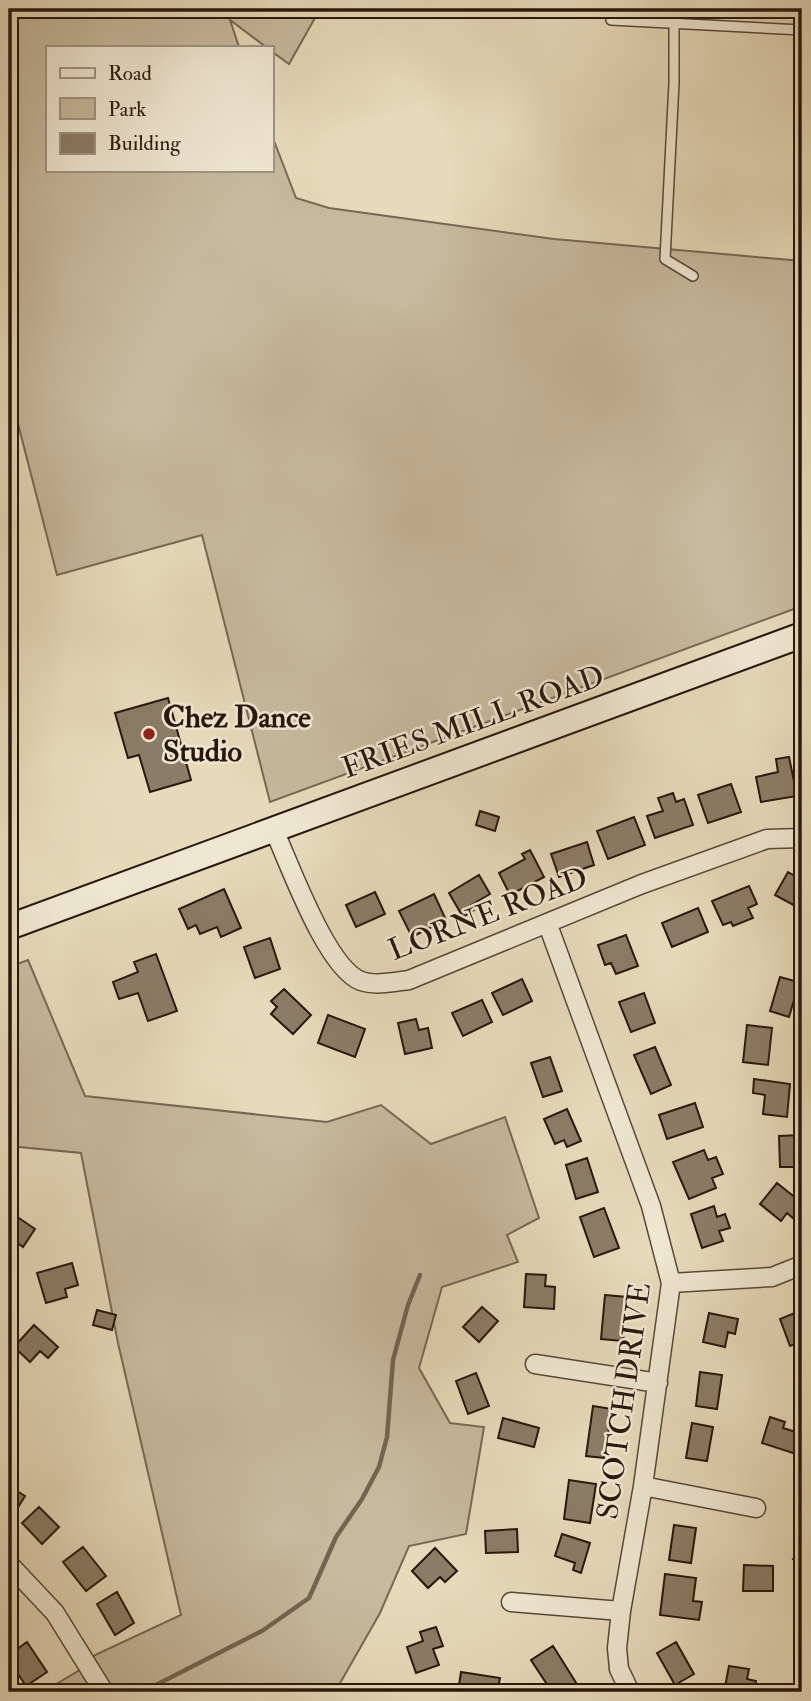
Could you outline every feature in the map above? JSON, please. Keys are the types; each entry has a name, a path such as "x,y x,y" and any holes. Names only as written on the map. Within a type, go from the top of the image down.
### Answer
{"main road":[{"name":"FRIES MILL ROAD","path":"9,927 802,635"}],"street":[{"name":"LORNE ROAD","path":"273,828 324,942 342,967 360,981 409,980 642,884 767,839 802,838"},
{"name":"SCOTCH DRIVE","path":"548,925 651,1206 671,1283 617,1648 619,1669 630,1692"},
{"path":"671,1283 772,1277 802,1265"},
{"path":"535,1364 657,1384"},
{"path":"643,1486 756,1508"},
{"path":"9,1564 55,1613 104,1692"},
{"path":"511,1602 621,1611"}],"lane":[{"path":"611,20 802,30"},
{"path":"674,25 674,83 665,259 693,276"}],"green space":[{"path":"9,9 320,9 289,64 273,52 273,46 265,46 230,20 239,46 46,46 46,172 273,172 273,138 296,198 329,208 554,239 802,261 802,606 270,802 202,535 57,575 9,389"},
{"path":"28,960 85,1096 327,1122 381,1105 431,1144 505,1117 539,1218 507,1235 518,1262 442,1287 419,1368 450,1423 484,1427 466,1534 409,1546 380,1613 339,1685 295,1685 260,1692 43,1692 78,1671 95,1655 181,1615 118,1343 81,1153 9,1146 9,967"}],"building":[{"name":"Chez Dance Studio","path":"168,698 191,780 150,792 139,755 128,758 115,713"},
{"path":"789,757 797,796 761,802 756,777 778,772 776,759"},
{"path":"731,784 741,812 708,823 698,795"},
{"path":"673,793 676,802 684,799 693,825 655,838 647,816 663,811 658,798"},
{"path":"480,811 499,817 495,831 476,825"},
{"path":"634,817 645,845 608,859 597,831"},
{"path":"587,842 594,865 559,877 551,854"},
{"path":"530,850 544,877 510,895 499,873 525,859 522,854"},
{"path":"788,872 802,880 801,909 775,895"},
{"path":"479,875 490,894 471,905 474,910 463,917 449,893"},
{"path":"749,886 757,904 748,908 753,918 733,926 731,922 723,925 712,901"},
{"path":"224,889 241,928 221,937 217,927 200,934 196,925 188,929 179,909"},
{"path":"375,892 385,914 356,927 346,905"},
{"path":"434,894 446,920 412,937 399,911"},
{"path":"698,908 708,932 672,947 662,923"},
{"path":"626,935 638,966 616,974 611,963 605,965 598,945"},
{"path":"270,938 280,969 255,978 244,947"},
{"path":"156,954 177,1011 148,1021 138,993 119,999 113,982 138,972 134,962"},
{"path":"780,977 802,983 802,1002 794,1000 789,1017 770,1011"},
{"path":"522,979 532,1001 503,1015 492,993"},
{"path":"284,989 311,1015 293,1034 271,1014 277,1007 271,1001"},
{"path":"644,993 655,1023 631,1032 619,1002"},
{"path":"482,1000 492,1022 463,1036 452,1013"},
{"path":"328,1015 365,1029 355,1057 318,1043"},
{"path":"416,1019 419,1030 428,1028 432,1048 405,1054 398,1023"},
{"path":"747,1025 772,1028 768,1065 743,1062"},
{"path":"655,1047 671,1085 651,1094 634,1055"},
{"path":"550,1057 562,1091 543,1097 531,1063"},
{"path":"754,1079 790,1084 787,1117 763,1114 765,1095 753,1093"},
{"path":"695,1103 703,1127 667,1139 659,1115"},
{"path":"567,1109 581,1141 567,1147 564,1140 555,1144 544,1119"},
{"path":"801,1135 802,1167 780,1167 779,1136"},
{"path":"704,1150 708,1160 716,1157 723,1174 712,1178 716,1188 689,1199 673,1162"},
{"path":"587,1158 598,1192 576,1199 566,1165"},
{"path":"777,1183 802,1203 802,1209 794,1219 787,1213 781,1221 760,1204"},
{"path":"714,1206 717,1217 725,1214 730,1228 719,1231 723,1241 702,1248 691,1214"},
{"path":"604,1208 619,1248 594,1257 580,1217"},
{"path":"10,1212 35,1229 23,1247 9,1237"},
{"path":"72,1263 78,1285 65,1289 67,1297 46,1303 37,1273"},
{"path":"526,1274 546,1275 545,1286 555,1287 554,1309 524,1307"},
{"path":"605,1295 627,1297 623,1341 601,1339"},
{"path":"482,1307 498,1321 479,1342 463,1327"},
{"path":"97,1310 116,1315 112,1330 93,1325"},
{"path":"802,1310 802,1341 790,1346 780,1319"},
{"path":"709,1313 738,1319 735,1334 728,1332 725,1347 703,1342"},
{"path":"34,1325 58,1347 48,1358 40,1351 30,1362 14,1347"},
{"path":"700,1372 722,1375 717,1409 696,1406"},
{"path":"476,1373 489,1406 468,1414 456,1381"},
{"path":"593,1406 612,1409 604,1458 586,1456"},
{"path":"770,1417 785,1422 783,1428 802,1434 796,1454 762,1443"},
{"path":"503,1418 539,1428 534,1447 498,1438"},
{"path":"692,1423 713,1427 707,1461 686,1458"},
{"path":"569,1480 596,1484 590,1523 564,1519"},
{"path":"9,1486 25,1496 12,1517 9,1515"},
{"path":"39,1507 59,1527 42,1544 22,1523"},
{"path":"674,1525 696,1528 691,1563 669,1560"},
{"path":"517,1529 518,1552 486,1553 485,1531"},
{"path":"562,1534 590,1543 581,1573 573,1570 575,1563 555,1556"},
{"path":"83,1547 106,1576 86,1591 63,1562"},
{"path":"435,1548 457,1571 445,1582 440,1577 428,1588 412,1571"},
{"path":"802,1550 802,1568 793,1559"},
{"path":"744,1565 773,1566 773,1591 743,1591"},
{"path":"665,1574 696,1578 693,1601 702,1602 699,1620 660,1615"},
{"path":"117,1592 134,1623 115,1635 97,1604"},
{"path":"9,1617 18,1629 9,1636"},
{"path":"436,1627 443,1646 433,1649 439,1665 416,1673 407,1647 423,1641 420,1632"},
{"path":"27,1642 47,1672 26,1686 9,1660 9,1655"},
{"path":"676,1642 694,1674 675,1685 657,1653"},
{"path":"553,1646 580,1689 576,1692 552,1692 531,1660"},
{"path":"729,1666 749,1669 747,1679 756,1681 754,1692 724,1692"},
{"path":"461,1672 500,1678 497,1692 458,1692"},
{"path":"779,1685 802,1687 802,1692 778,1692"}],"waterway":[{"path":"142,1692 262,1631 309,1598 336,1537 362,1499 379,1467 387,1437 393,1360 408,1305 420,1275"}],"place":[{"name":"Chez Dance Studio","path":"149,734"}]}
